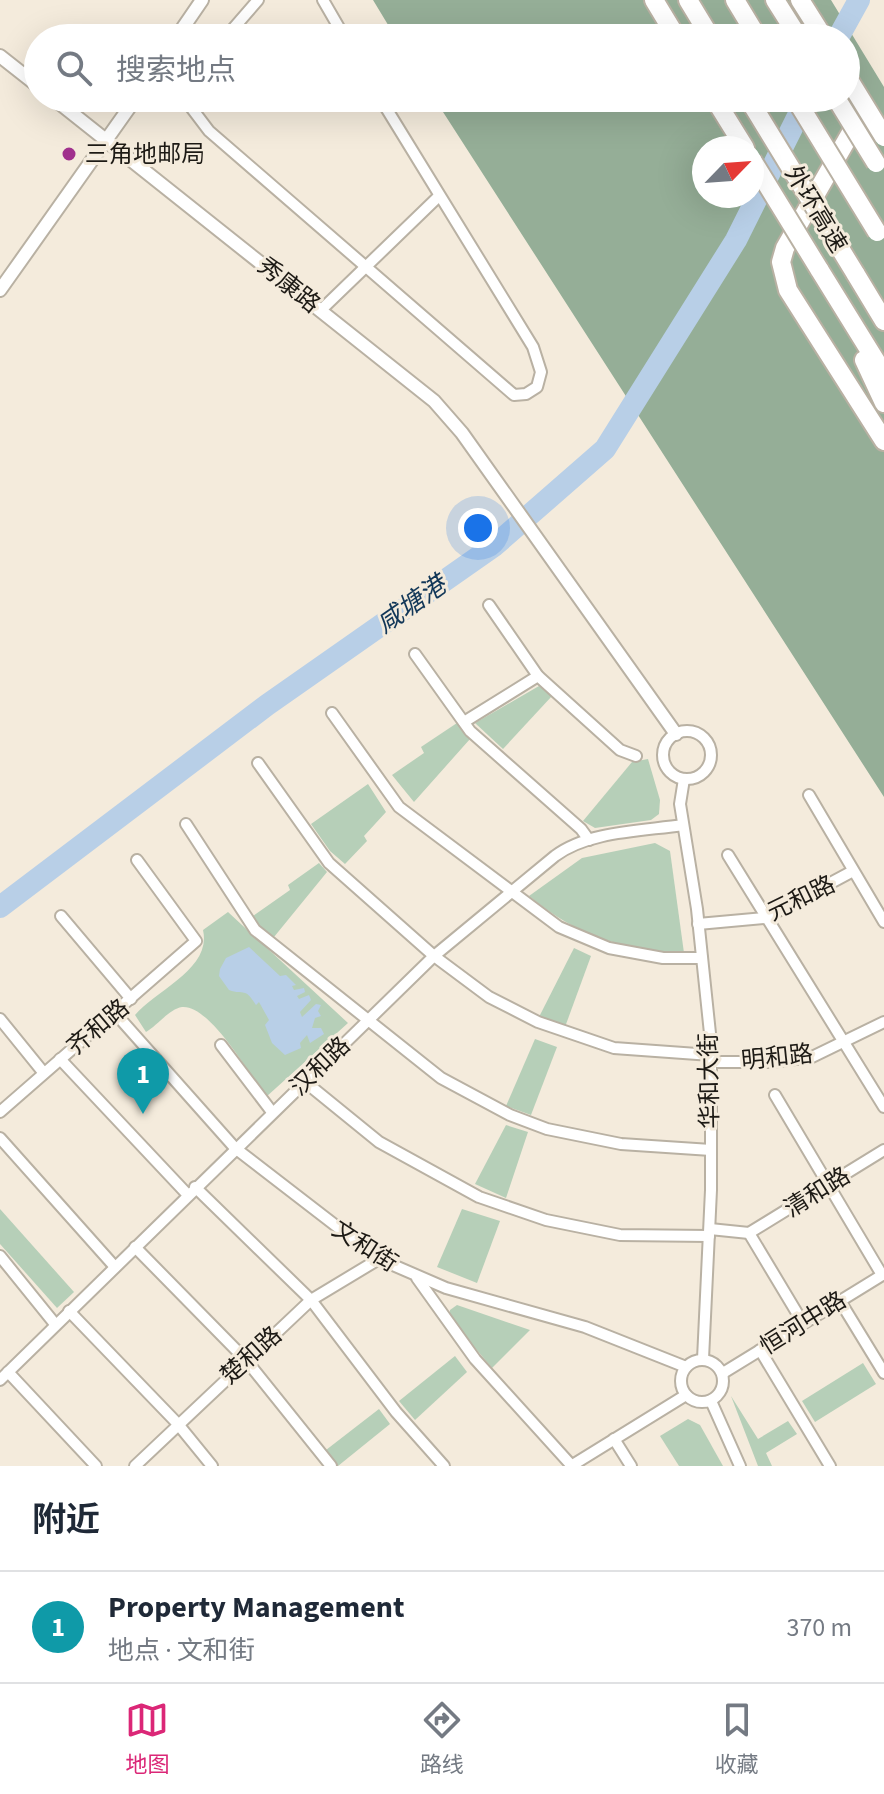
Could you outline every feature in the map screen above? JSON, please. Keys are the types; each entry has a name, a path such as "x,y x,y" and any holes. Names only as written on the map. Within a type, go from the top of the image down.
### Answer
{"highway":[{"path":"654,0 669,24"},
{"path":"688,0 703,24"},
{"path":"735,0 750,24"},
{"path":"775,0 790,24"},
{"path":"800,0 815,24"},
{"path":"860,98 884,137"},
{"path":"723,112 738,136"},
{"name":"外环高速","path":"757,112 884,321"},
{"name":"外环高速","path":"804,112 881,238"},
{"path":"845,112 880,170"},
{"path":"884,124 865,121 853,129 785,248 781,262 788,290 884,441"},
{"path":"764,180 884,374"},
{"path":"856,330 867,369 884,403"}],"street":[{"path":"186,24 202,0"},
{"path":"237,24 258,0"},
{"path":"323,0 337,24"},
{"path":"0,56 24,75"},
{"name":"秀康路","path":"71,112 434,401 462,433 676,734"},
{"path":"0,290 127,112"},
{"path":"195,112 209,131 363,268 514,395 526,394 537,387 541,372 533,347 388,112"},
{"path":"320,311 438,197"},
{"path":"489,605 538,676 620,750 636,756"},
{"path":"415,654 464,722 581,829 589,840"},
{"path":"464,722 538,676"},
{"path":"332,713 399,807 510,894 559,927 609,948 663,958 702,958"},
{"path":"685,732 700,736 710,753 704,772 684,779 671,774 663,759 669,740 676,734 685,732"},
{"name":"明和路","path":"258,763 329,863 434,956 489,997 538,1022 583,1039 643,1053 771,1062 812,1057 884,1022"},
{"name":"华和大街","path":"684,779 680,804 698,924 711,1059 709,1233 703,1359"},
{"path":"809,795 884,922"},
{"path":"186,824 255,930 366,1022 441,1078 510,1115 547,1129 621,1144 711,1150"},
{"name":"汉和路","path":"4,1376 434,956 567,847 589,840 683,825"},
{"path":"728,855 884,1107"},
{"name":"齐和路","path":"0,1112 196,941 137,860"},
{"name":"元和路","path":"698,924 765,918 853,871"},
{"path":"61,916 131,999"},
{"name":"文和街","path":"115,1013 235,1148 379,1259 417,1278 585,1327 686,1367"},
{"path":"0,1019 43,1072"},
{"path":"221,1045 272,1112"},
{"path":"60,1059 192,1191 311,1300 396,1412 444,1466"},
{"path":"304,1081 379,1142 479,1197 546,1220 620,1235 749,1233 803,1323"},
{"path":"775,1095 883,1274"},
{"path":"0,1138 115,1267"},
{"name":"清和路","path":"749,1233 884,1150"},
{"path":"135,1247 246,1360 331,1466"},
{"path":"0,1256 55,1324"},
{"name":"楚和路","path":"135,1466 177,1423 311,1300 379,1259"},
{"name":"恒河中路","path":"723,1373 883,1274"},
{"path":"417,1278 475,1359 572,1466 686,1395"},
{"path":"840,1301 884,1373"},
{"path":"69,1311 177,1423 212,1466"},
{"path":"760,1350 830,1466"},
{"path":"703,1359 716,1364 723,1373 721,1393 711,1401 695,1401 686,1395 681,1384 686,1367 703,1359"},
{"path":"4,1376 96,1466"},
{"path":"711,1401 740,1466"},
{"path":"614,1439 631,1466"}],"green space":[{"path":"373,0 831,0 846,24 388,24"},
{"path":"860,48 884,87 884,797 443,112 860,112"},
{"path":"539,686 552,696 503,749 475,723"},
{"path":"457,723 470,739 414,802 392,775 424,753 421,747"},
{"path":"648,759 660,800 659,814 651,820 595,828 583,821 632,762"},
{"path":"368,784 386,812 364,836 367,841 345,864 330,851 311,824"},
{"path":"655,843 670,851 684,953 640,948 602,938 565,922 529,896 582,858"},
{"path":"319,863 327,872 274,937 259,926 253,916 290,890 288,885"},
{"path":"228,912 348,1023 266,1097 217,1029 193,1009 177,1008 146,1032 135,1015 191,967 204,944 203,930"},
{"path":"574,948 591,956 565,1027 539,1017"},
{"path":"535,1039 557,1047 531,1115 506,1106"},
{"path":"506,1125 528,1132 506,1198 475,1184"},
{"path":"0,1209 74,1292 57,1308 0,1244"},
{"path":"462,1209 500,1221 477,1283 437,1267"},
{"path":"457,1305 530,1330 492,1368 449,1317 450,1310"},
{"path":"455,1356 467,1372 415,1420 399,1401"},
{"path":"863,1363 876,1384 815,1422 802,1401"},
{"path":"731,1396 758,1439 788,1421 797,1434 766,1453 772,1466 758,1466"},
{"path":"379,1409 390,1424 338,1466 326,1450"},
{"path":"688,1419 700,1425 723,1466 679,1466 660,1436"}],"water":[{"path":"249,947 280,976 286,975 296,985 292,986 294,990 304,988 305,992 297,996 299,999 309,995 311,1000 300,1012 302,1017 316,1004 321,1005 318,1011 321,1016 315,1018 312,1028 321,1028 324,1034 310,1043 307,1035 300,1043 301,1048 285,1055 272,1043 265,1025 269,1020 259,1002 256,1005 246,993 229,990 219,976 226,958"}],"waterway":[{"name":"咸塘港","path":"846,24 859,0"},
{"name":"咸塘港","path":"0,907 267,705 494,546 605,449 736,240 800,112"}],"place":[{"name":"三角地邮局","path":"69,154"},
{"name":"Property Management","path":"143,1114"}]}
